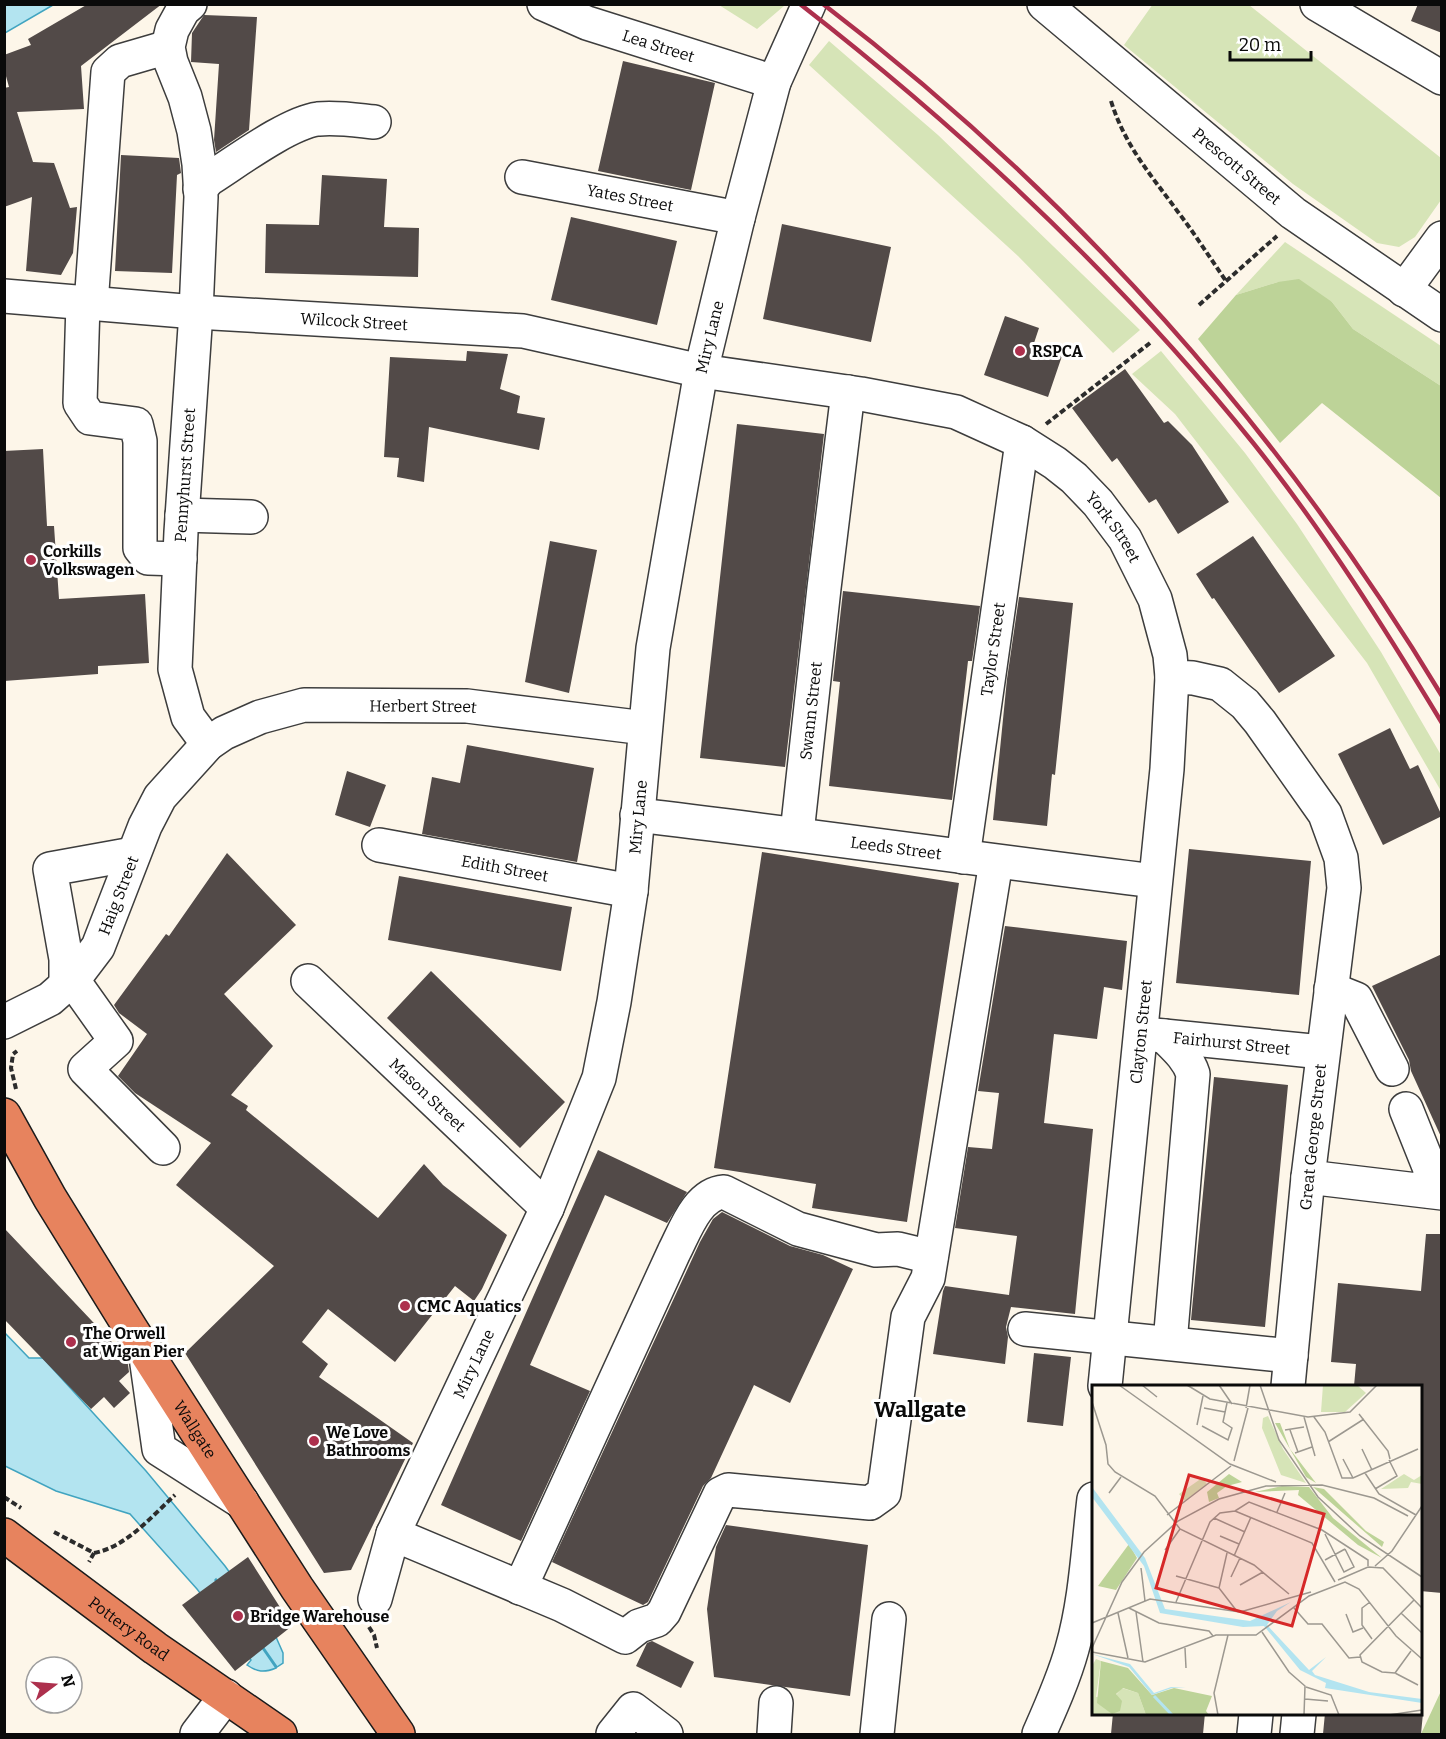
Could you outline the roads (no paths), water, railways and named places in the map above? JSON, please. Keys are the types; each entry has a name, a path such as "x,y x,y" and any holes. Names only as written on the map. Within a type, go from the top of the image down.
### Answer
{"highway":[{"name":"Wallgate","path":"4,1115 50,1198 379,1721 398,1734"},
{"name":"Pottery Road","path":"7,1541 268,1726"}],"street":[{"path":"180,559 148,558 140,548 140,441 136,424 90,418 81,403 87,304 108,72 120,61 168,47 172,30 183,10 190,4"},
{"name":"Lea Street","path":"544,4 587,23 774,82"},
{"name":"Miry Lane","path":"375,1599 393,1534 547,1209 599,1078 614,1002 631,891 653,648 701,370 774,82 810,4"},
{"name":"Prescott Street","path":"1044,4 1293,213 1442,315"},
{"path":"1317,4 1442,78"},
{"name":"Pennyhurst Street","path":"168,47 194,131 201,193 175,669 188,717 208,744"},
{"path":"201,193 209,179 288,129 316,119 339,118 374,122"},
{"name":"Yates Street","path":"522,177 738,219"},
{"path":"1404,290 1442,238"},
{"name":"Wilcock Street","path":"4,296 196,312 523,331 701,370"},
{"name":"York Street","path":"701,370 848,392 956,412 1023,442 1074,478 1098,503 1125,539 1155,599 1170,655 1172,677"},
{"name":"Swann Street","path":"797,833 848,392"},
{"name":"Taylor Street","path":"963,857 1023,442"},
{"path":"182,515 251,517"},
{"name":"Clayton Street","path":"1105,1385 1152,1035 1155,881 1170,727 1172,677"},
{"name":"Great George Street","path":"1172,677 1193,678 1220,684 1245,704 1325,814 1341,858 1344,888 1322,1052 1289,1371"},
{"name":"Herbert Street","path":"208,744 224,733 260,717 304,705 467,706 645,728"},
{"name":"Haig Street","path":"4,1022 50,999 69,982 98,947 133,854 160,797 208,744"},
{"name":"Leeds Street","path":"637,815 797,833 996,862 1155,881"},
{"name":"Edith Street","path":"379,845 631,891"},
{"path":"133,854 50,869 69,982 116,1041 85,1069 163,1148"},
{"path":"393,1534 562,1605 625,1637 639,1626 657,1620 664,1612 720,1494 728,1490 870,1503 884,1493 908,1317 928,1278 996,862"},
{"name":"Mason Street","path":"308,981 547,1209"},
{"path":"1331,989 1356,999 1392,1069"},
{"path":"1152,1035 1185,1058 1193,1074 1170,1343"},
{"name":"Fairhurst Street","path":"1152,1035 1322,1052"},
{"path":"1308,1177 1435,1192 1430,1169 1406,1109"},
{"path":"520,1588 674,1252 707,1197 724,1192 798,1229 876,1250 898,1249 931,1257"},
{"path":"1025,1329 1170,1343 1289,1371"},
{"path":"1039,1734 1056,1696 1072,1649 1083,1601 1092,1518"},
{"path":"877,1734 890,1619"},
{"path":"197,1734 226,1696"},
{"path":"613,1734 633,1709 666,1734"},
{"path":"1254,1734 1256,1715"},
{"path":"1297,1734 1299,1715"}],"water":[{"path":"5,4 53,4 53,5 5,33"},
{"path":"4,1332 29,1358 43,1358 146,1471 225,1566 276,1637 283,1653 283,1663 277,1667 216,1579 276,1668 261,1671 247,1665 251,1660 197,1589 130,1514 56,1491 5,1466"}],"railway":[{"path":"800,4 923,105 982,157 1040,211 1151,324 1254,444 1305,511 1375,616 1442,723"},
{"path":"823,4 914,77 1002,154 1085,236 1165,321 1241,410 1312,502 1379,597 1442,696"}],"place":[{"name":"RSPCA","path":"1020,351"},
{"name":"Corkills Volkswagen","path":"31,560"},
{"name":"CMC Aquatics","path":"405,1306"},
{"name":"The Orwell at Wigan Pier","path":"71,1342"},
{"name":"We Love Bathrooms","path":"314,1441"},
{"name":"Bridge Warehouse","path":"238,1616"}],"district":[{"name":"Wallgate","path":"920,1409"}]}
